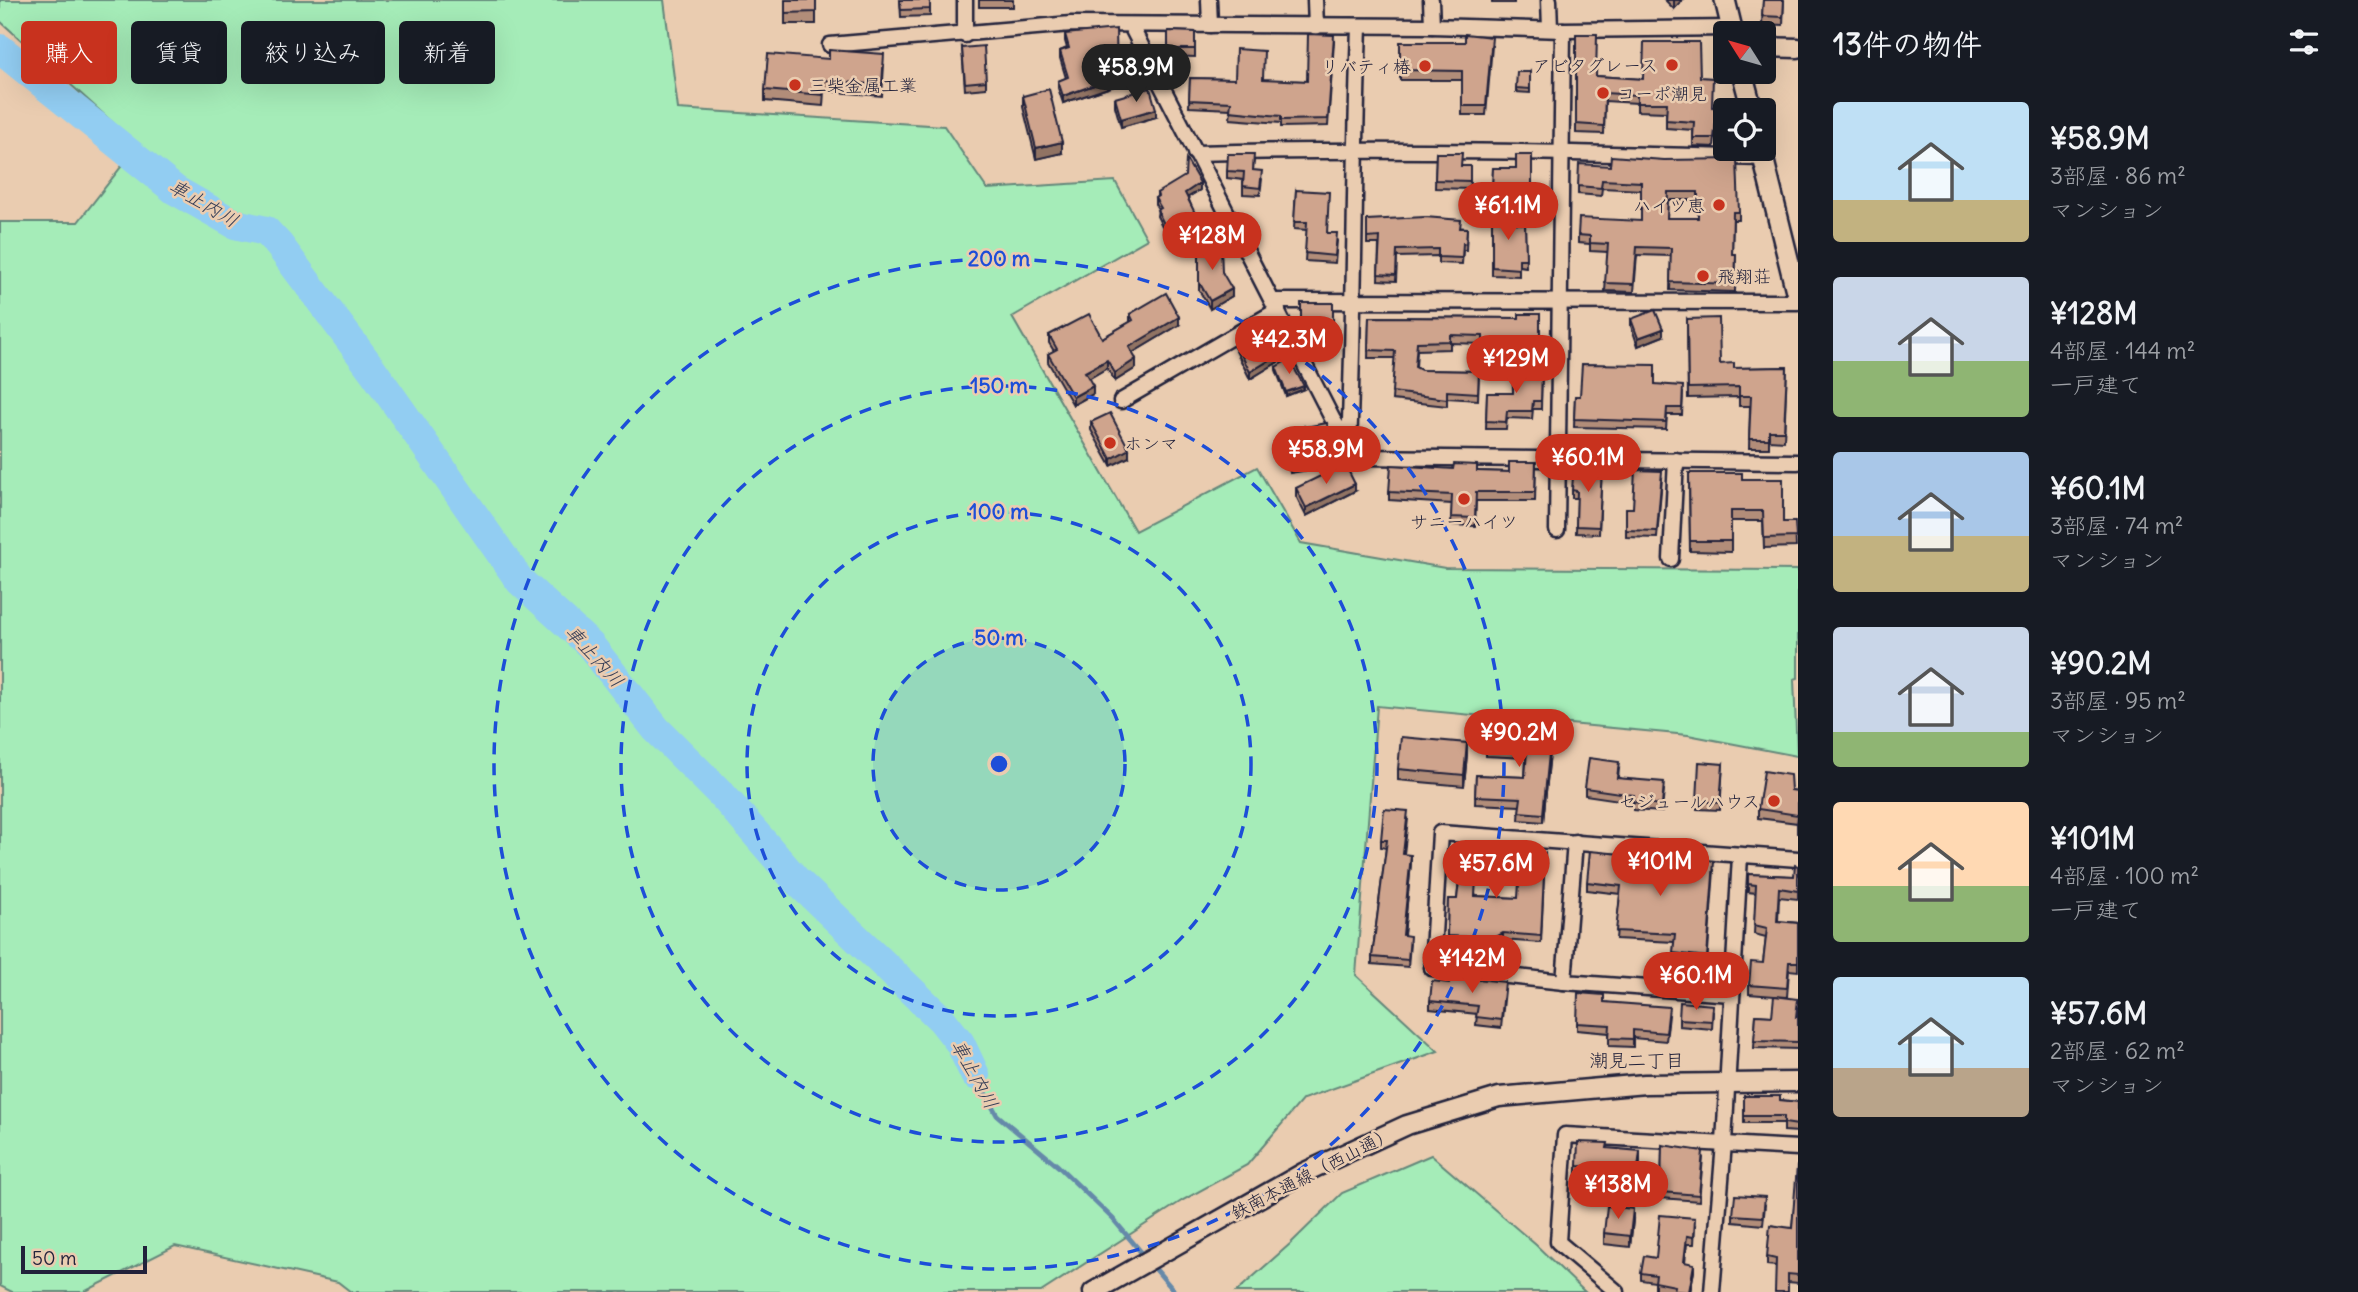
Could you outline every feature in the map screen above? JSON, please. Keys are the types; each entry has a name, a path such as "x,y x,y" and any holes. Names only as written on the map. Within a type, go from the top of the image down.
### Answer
{"main road":[{"path":"1725,0 1730,21"},
{"path":"1764,161 1798,301"}],"street":[{"path":"965,0 965,35"},
{"path":"1209,0 1210,25"},
{"path":"1315,0 1316,27"},
{"path":"1431,0 1432,26"},
{"path":"1549,0 1557,29 1561,151 1562,303 1557,530"},
{"path":"830,45 1070,24 1713,31"},
{"path":"1131,26 1349,448 1358,457 1559,457 1798,462"},
{"path":"1349,448 1355,299 1355,149 1359,27"},
{"path":"1776,47 1798,48"},
{"path":"1195,153 1355,149 1713,153"},
{"path":"1121,401 1276,306 1355,299 1562,303 1798,301"},
{"path":"1671,559 1675,460"},
{"path":"1732,994 1564,982 1432,968 1440,833 1798,859"},
{"path":"1564,982 1575,842"},
{"path":"1712,1292 1728,1083 1740,856"},
{"name":"鉄南本通線（西山通）","path":"1093,1292 1303,1173 1407,1125 1499,1097 1573,1088 1798,1082"},
{"path":"1617,1292 1558,1242 1565,1135 1798,1148"}],"green space":[{"path":"0,0 664,0 678,109 944,126 987,189 1115,181 1147,239 1012,317 1135,531 1257,467 1301,543 1445,568 1798,570 1798,678 1794,679 1797,756 1688,735 1377,706 1356,975 1438,1051 1303,1099 1247,1165 1183,1200 1041,1292 351,1292 338,1282 175,1246 84,1292 12,1292 0,1286 0,222 78,222 138,145 70,84 117,84 117,21 21,21 21,40 0,21"},
{"path":"1431,1155 1536,1245 1585,1292 1236,1292 1342,1193"}],"building":[{"path":"785,0 816,0 816,12 785,13"},
{"path":"900,0 930,0 930,9 901,10"},
{"path":"1763,0 1784,0 1783,17 1762,16"},
{"path":"1116,29 1117,77 1063,96 1058,81 1068,77 1060,51 1069,48 1065,34"},
{"path":"1168,31 1195,32 1195,49 1168,49"},
{"path":"1308,34 1334,35 1328,119 1281,120 1281,116 1230,111 1231,102 1189,100 1190,78 1235,79 1236,49 1264,51 1263,79 1307,81"},
{"path":"1465,34 1492,37 1486,106 1462,106 1462,71 1400,70 1400,42 1465,42"},
{"path":"1576,34 1597,34 1596,76 1643,79 1644,42 1699,42 1700,77 1713,78 1713,138 1693,138 1694,122 1666,120 1667,103 1637,103 1637,95 1605,93 1604,126 1576,124"},
{"path":"984,46 986,81 965,83 962,48"},
{"path":"829,50 884,54 882,85 824,80 823,95 765,90 768,54 829,59"},
{"path":"1517,72 1530,72 1530,89 1516,88"},
{"path":"1150,88 1156,109 1121,119 1115,98"},
{"path":"1049,89 1062,142 1036,148 1023,96"},
{"path":"1436,153 1462,153 1461,166 1470,166 1470,181 1435,180"},
{"path":"1228,154 1254,154 1253,170 1262,171 1260,188 1243,186 1244,172 1227,171"},
{"path":"1516,155 1532,155 1532,196 1509,195 1509,191 1492,190 1493,168 1516,168"},
{"path":"1611,156 1737,161 1739,212 1733,212 1732,254 1736,254 1735,284 1670,282 1671,248 1637,247 1634,284 1605,283 1608,244 1590,243 1590,236 1578,235 1579,218 1641,221 1641,182 1602,180 1601,188 1578,186 1579,164 1610,166","holes":["1668,192 1698,192 1698,218 1667,218"]},
{"path":"1186,159 1200,183 1185,193 1198,219 1180,228 1178,224 1167,230 1157,210 1161,208 1155,198 1157,193 1185,176"},
{"path":"1296,190 1329,192 1327,233 1337,233 1335,256 1305,253 1307,222 1294,222"},
{"path":"1492,215 1516,215 1516,223 1525,224 1526,259 1519,259 1519,269 1492,267"},
{"path":"1425,217 1461,220 1460,228 1467,228 1462,258 1438,257 1438,249 1397,250 1396,275 1378,274 1380,237 1367,238 1367,220"},
{"path":"1199,246 1221,246 1222,272 1232,289 1210,301 1199,282"},
{"path":"1166,293 1179,317 1129,347 1136,359 1115,373 1107,360 1085,372 1093,386 1073,397 1048,354 1057,349 1049,335 1089,314 1102,338 1133,320 1130,314"},
{"path":"1301,303 1333,303 1333,323 1301,323"},
{"path":"1655,310 1663,329 1638,338 1631,319"},
{"path":"1519,314 1540,314 1540,341 1526,341 1525,363 1512,362 1513,352 1483,351 1483,336 1450,335 1450,341 1417,342 1415,367 1421,370 1479,371 1478,393 1447,391 1447,399 1392,392 1395,351 1368,350 1369,317 1519,318"},
{"path":"1719,318 1720,364 1734,363 1734,368 1787,367 1784,431 1769,431 1769,439 1749,439 1751,396 1739,396 1739,387 1688,388 1687,319"},
{"path":"1253,329 1259,338 1266,334 1278,355 1250,372 1234,340"},
{"path":"1289,359 1304,386 1286,392 1276,367"},
{"path":"1582,364 1655,365 1655,384 1683,386 1682,408 1667,408 1666,422 1574,419 1575,396 1580,396"},
{"path":"1513,368 1542,368 1541,401 1533,401 1532,411 1507,411 1506,422 1486,421 1487,393 1513,393"},
{"name":"ホンマ","path":"1110,413 1129,449 1111,459 1091,422"},
{"path":"1327,423 1333,459 1290,466 1287,451 1295,450 1294,440 1307,438 1305,427"},
{"path":"1509,462 1536,462 1535,492 1476,492 1475,518 1451,517 1452,495 1389,492 1391,465 1453,469 1454,464 1477,465 1477,471 1509,472"},
{"path":"1345,464 1355,484 1306,508 1296,488"},
{"path":"1574,464 1602,466 1599,527 1576,526 1577,491 1572,490"},
{"path":"1635,470 1662,471 1657,531 1626,530 1626,508 1633,508"},
{"path":"1689,473 1742,473 1742,479 1783,479 1783,522 1795,522 1796,537 1764,538 1763,511 1731,511 1731,541 1690,541"},
{"path":"1487,726 1510,727 1510,732 1551,734 1543,814 1519,812 1521,798 1475,796 1476,775 1525,777 1527,751 1486,748"},
{"path":"1401,737 1467,743 1464,775 1398,769"},
{"path":"1589,758 1619,762 1617,778 1664,782 1662,805 1633,802 1634,795 1585,788"},
{"path":"1699,762 1723,764 1720,803 1697,801"},
{"path":"1764,771 1790,775 1791,790 1798,791 1798,815 1758,809"},
{"path":"1384,809 1408,811 1403,854 1411,855 1403,935 1410,936 1408,960 1372,957 1387,840 1381,840"},
{"path":"1455,844 1478,846 1475,896 1518,898 1521,852 1545,853 1541,936 1503,933 1494,938 1447,936 1448,899 1457,899 1460,872 1452,871"},
{"path":"1590,851 1651,857 1651,864 1693,868 1694,859 1714,861 1707,957 1673,953 1675,934 1616,931 1621,886 1587,882"},
{"path":"1795,865 1798,866 1798,891 1779,888 1777,921 1798,923 1798,962 1789,962 1787,988 1749,985 1751,962 1763,963 1767,928 1754,925 1756,885 1748,884 1748,874 1794,876"},
{"path":"1450,976 1505,982 1501,1020 1476,1017 1478,1006 1430,1001 1432,981 1449,983"},
{"path":"1578,993 1604,995 1604,1002 1669,1007 1666,1033 1633,1030 1633,1039 1609,1038 1610,1025 1577,1023"},
{"path":"1774,996 1798,999 1798,1042 1754,1041 1756,1015 1772,1016"},
{"path":"1680,1002 1713,1005 1712,1021 1679,1019"},
{"path":"1744,1096 1780,1096 1780,1100 1798,1102 1798,1125 1784,1123 1784,1116 1744,1116"},
{"path":"1578,1142 1608,1143 1607,1148 1640,1151 1636,1186 1610,1185 1611,1168 1577,1166"},
{"path":"1662,1145 1703,1151 1699,1195 1661,1192"},
{"path":"1797,1166 1798,1275 1788,1274 1788,1292 1775,1292 1776,1259 1767,1257 1770,1225 1792,1228"},
{"path":"1735,1195 1765,1197 1763,1217 1733,1215"},
{"path":"1607,1206 1633,1209 1630,1236 1604,1233"},
{"path":"1660,1215 1695,1218 1694,1237 1687,1236 1684,1262 1694,1264 1689,1292 1674,1291 1675,1286 1655,1282 1656,1275 1641,1273 1644,1256 1656,1258"}],"waterway":[{"name":"車止内川","path":"0,49 175,190 235,224 266,231 374,372 520,581 590,645 656,729 723,796 796,880 942,1020 960,1043 975,1075"},
{"name":"車止内川","path":"975,1075 997,1115 1058,1166 1113,1219 1175,1292"}],"place":[{"name":"アビタグレース","path":"1672,65"},
{"name":"リバティ椿","path":"1425,66"},
{"name":"三柴金属工業","path":"795,85"},
{"name":"コーポ潮見","path":"1603,93"},
{"name":"ハイツ恵","path":"1719,205"},
{"name":"飛翔荘","path":"1703,276"},
{"name":"ホンマ","path":"1110,443"},
{"name":"サニーハイツ","path":"1464,499"},
{"name":"セジュールハウス","path":"1774,801"}],"district":[{"name":"潮見二丁目","path":"1637,1060"}]}
